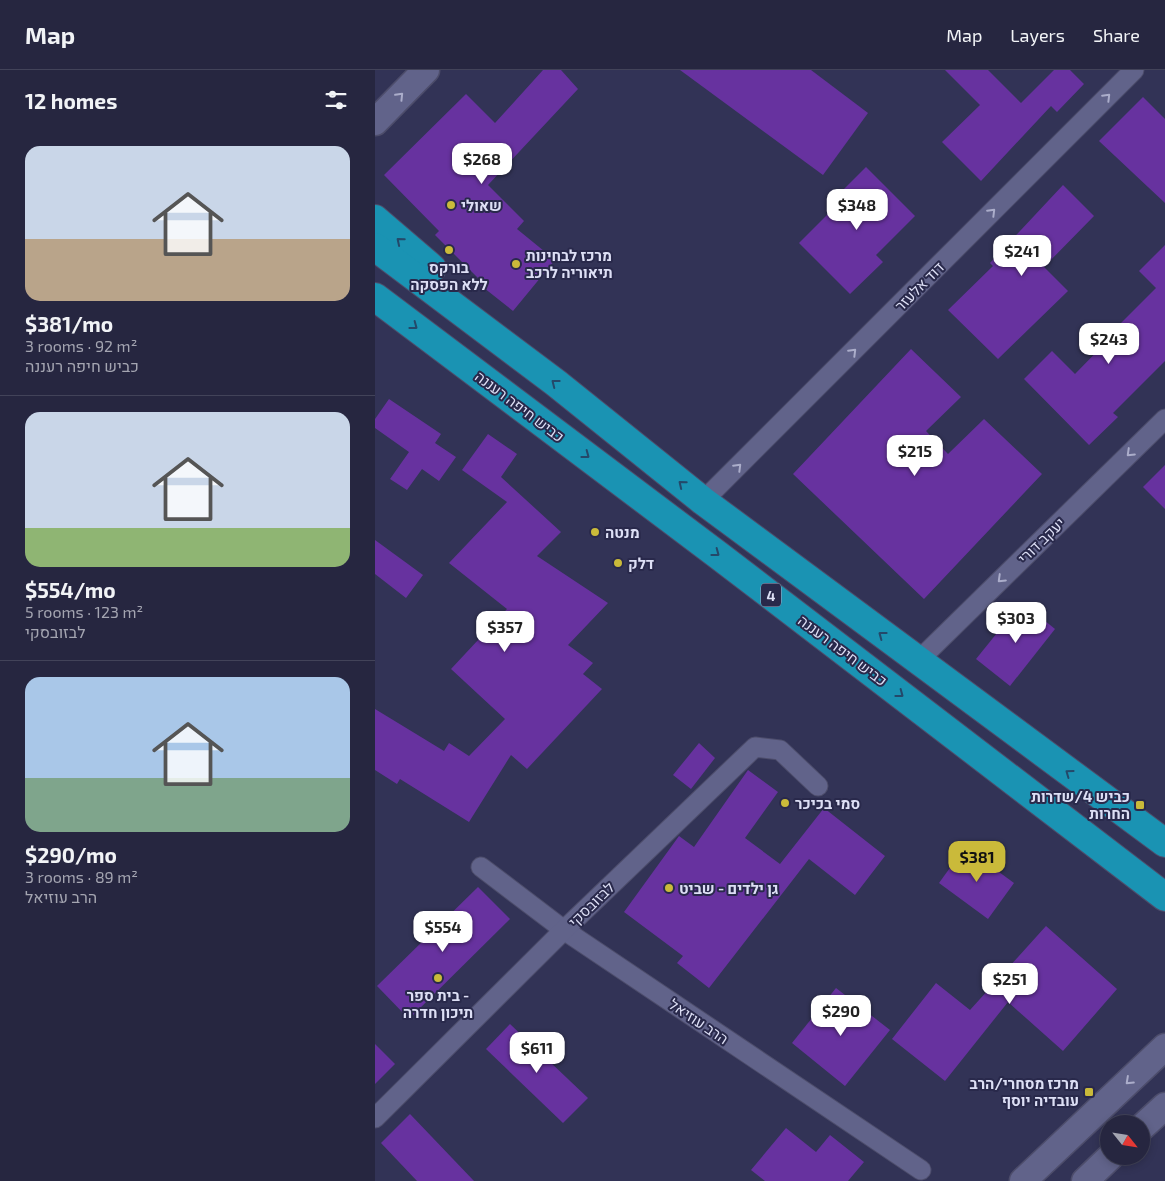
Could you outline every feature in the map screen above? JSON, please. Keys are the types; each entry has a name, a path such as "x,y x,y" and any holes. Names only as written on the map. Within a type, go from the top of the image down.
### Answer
{"highway":[{"path":"375,219 460,291 463,314"},
{"name":"4","path":"375,247 556,383 703,501 1165,843"},
{"name":"כביש חיפה רעננה","path":"375,297 718,554 1165,897"}],"main road":[{"path":"375,122 426,70"},
{"path":"1023,1181 1165,1047"},
{"path":"1150,1120 1165,1106"},
{"path":"1085,1181 1102,1165"}],"street":[{"name":"דוד אלעזר","path":"703,501 1134,70"},
{"name":"יעקב דורי","path":"918,661 1165,419"},
{"name":"לבזובסקי","path":"375,1118 564,930 755,747 780,750 818,786"},
{"name":"הרב עוזיאל","path":"481,867 564,930 921,1170"}],"building":[{"path":"543,70 561,70 578,89 488,185 524,221 517,229 555,260 513,311 479,284 482,282 435,235 439,231 384,175 466,94 495,123"},
{"path":"680,70 811,70 868,113 823,175"},
{"path":"945,70 988,70 1021,103 1054,70 1070,70 1084,84 1057,112 1051,106 981,181 942,142 980,105"},
{"path":"1143,97 1165,119 1165,203 1099,141"},
{"path":"866,167 915,216 876,255 883,262 850,294 799,243 842,200 837,196"},
{"path":"1063,185 1094,216 1044,267 1068,291 998,359 948,310 993,266 990,263"},
{"path":"1165,245 1165,361 1113,413 1118,417 1089,445 1024,379 1052,351 1075,374 1119,329 1117,327 1156,288 1139,271"},
{"path":"911,349 961,397 926,431 948,454 984,419 1042,474 924,599 793,474"},
{"path":"389,399 441,434 435,443 456,457 439,481 422,469 407,490 390,479 409,452 375,428 375,419"},
{"path":"488,434 517,454 501,477 561,532 537,556 608,603 568,645 593,663 583,674 602,689 527,769 511,755 469,822 400,779 397,784 375,770 375,709 444,751 449,743 469,756 505,719 451,669 507,609 449,563 507,502 462,470"},
{"path":"1165,465 1165,509 1143,487"},
{"path":"375,540 423,575 406,598 375,574"},
{"path":"1022,602 1055,629 1010,686 976,659"},
{"path":"699,743 715,758 691,789 673,775"},
{"path":"748,770 778,792 745,838 780,864 824,808 885,856 855,895 809,859 709,988 677,963 683,956 624,912 679,836 694,847"},
{"path":"965,847 1014,883 988,919 939,883"},
{"path":"478,887 510,919 409,1019 377,986"},
{"path":"1046,926 1117,989 1063,1051 1008,1002 945,1081 892,1039 936,983 970,1010"},
{"path":"836,988 890,1030 845,1086 792,1043"},
{"path":"510,1024 588,1098 563,1123 486,1049"},
{"path":"375,1044 395,1064 375,1084"},
{"path":"410,1114 474,1181 417,1181 381,1143"},
{"path":"786,1128 816,1152 830,1135 864,1162 848,1181 765,1181 751,1170"}],"place":[{"name":"שאולי","path":"451,205"},
{"name":"בורקס ללא הפסקה","path":"449,250"},
{"name":"מרכז לבחינות תיאוריה לרכב","path":"516,264"},
{"name":"מנטה","path":"595,532"},
{"name":"דלק","path":"618,563"},
{"name":"סמי בכיכר","path":"785,803"},
{"name":"כביש 4/שדרות החרות","path":"1140,805"},
{"name":"גן ילדים - שביט","path":"669,888"},
{"name":"בית ספר - תיכון חדרה","path":"438,978"},
{"name":"מרכז מסחרי/הרב עובדיה יוסף","path":"1089,1092"}]}
